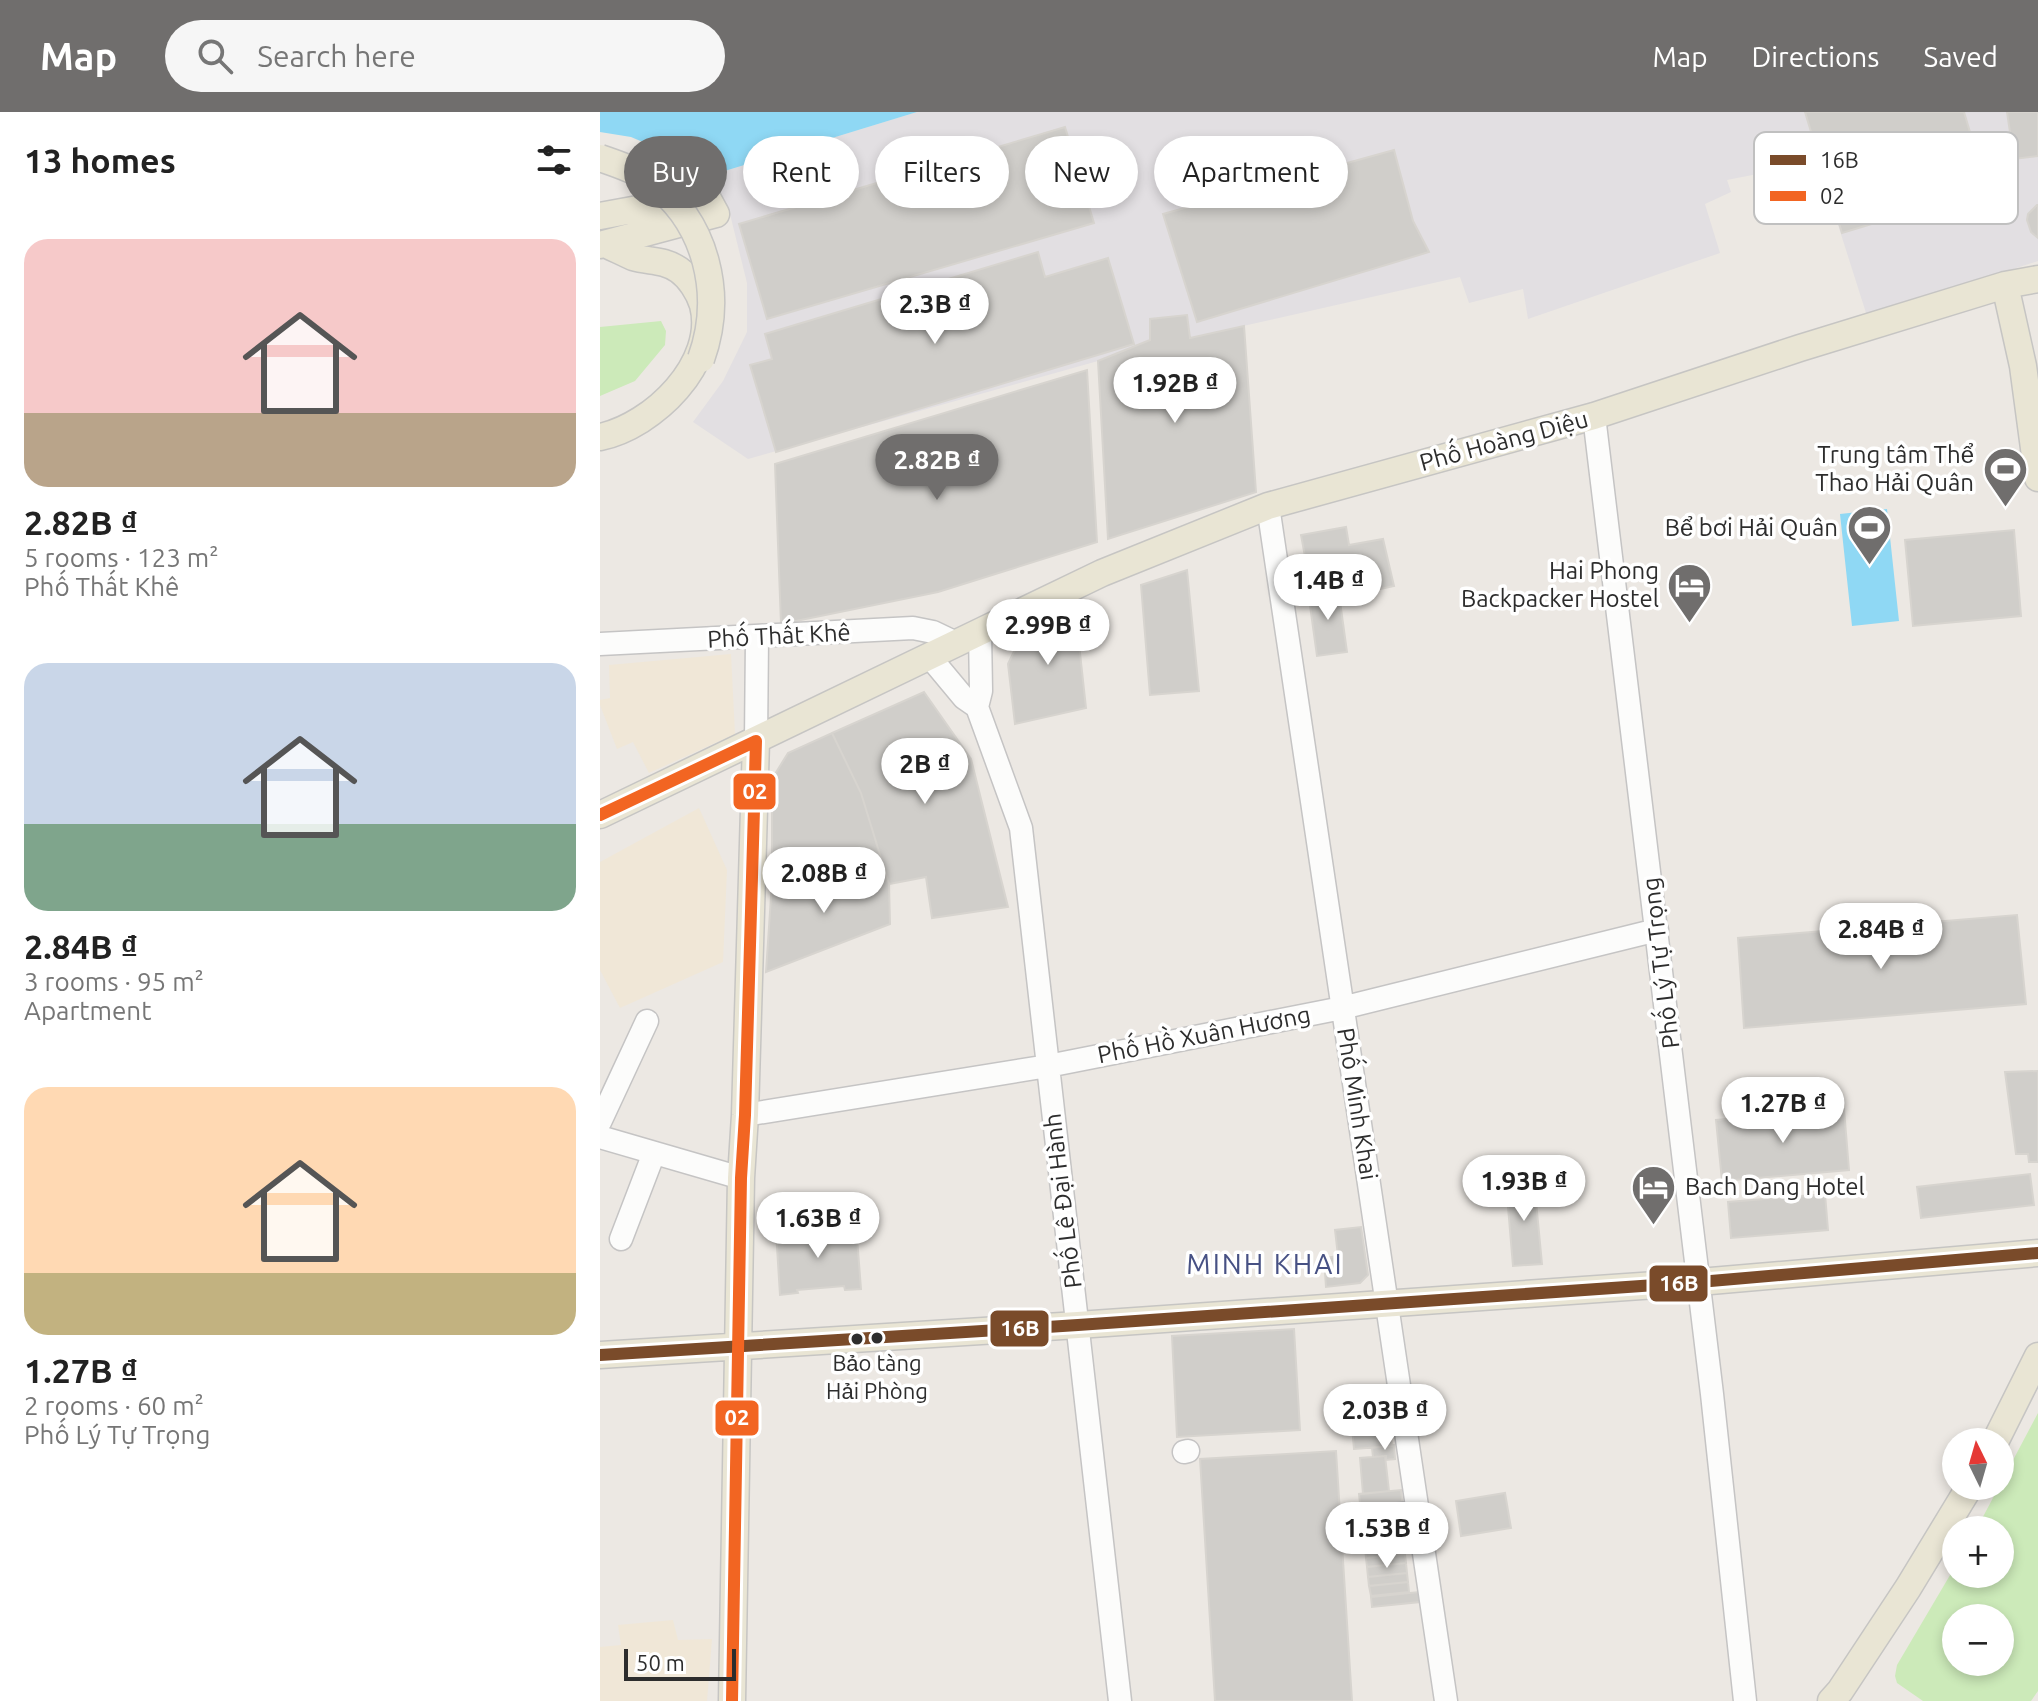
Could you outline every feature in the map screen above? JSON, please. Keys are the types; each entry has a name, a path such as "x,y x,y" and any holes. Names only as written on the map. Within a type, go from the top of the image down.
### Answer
{"main road":[{"path":"600,158 649,179 671,198 689,220 701,244 712,297 708,340 691,376 657,413 636,428 600,439"},
{"path":"600,216 704,192 716,214 603,244"},
{"path":"600,439 634,424 655,410 681,384 697,358 704,339 706,320 702,301 694,286 680,271 660,260 635,258 603,244"},
{"name":"Phố Hoàng Diệu","path":"600,815 1102,573 1268,506 1594,416 1800,348 2005,285 2038,279"},
{"path":"2005,285 2023,366 2038,478"},
{"path":"732,1701 741,1178 756,741"},
{"path":"600,1355 1699,1282 2038,1253"},
{"path":"2002,1428 2038,1356"},
{"path":"1841,1698 1961,1500"}],"street":[{"name":"Phố Lý Tự Trọng","path":"1594,416 1699,1282 1745,1701"},
{"name":"Phố Minh Khai","path":"1268,506 1446,1701"},
{"name":"Phố Thất Khê","path":"600,644 913,628 968,638"},
{"path":"756,741 757,638"},
{"name":"Phố Lê Đại Hành","path":"968,638 981,691 977,707 1021,828 1120,1701"},
{"name":"Phố Lê Đại Hành","path":"929,656 964,698 977,707"},
{"name":"Phố Hồ Xuân Hương","path":"745,1115 1048,1066 1342,1008 1657,930"},
{"path":"600,1122 647,1021"},
{"path":"600,1137 741,1178"},
{"path":"621,1239 654,1153"},
{"path":"1352,1522 1418,1511"}],"shaded area":[{"path":"917,112 2038,112 2038,261 1867,316 1838,224 2018,224 2018,132 1754,132 1754,175 1727,180 1731,192 1705,204 1720,253 1528,319 1523,289 1469,303 1460,277 1190,338 1187,316 1151,319 1150,340 1098,361 748,459 693,422 723,381 747,332 747,283 728,206 727,170 743,165 743,208 859,208 859,136 839,136"},
{"path":"731,654 735,734 649,773 633,742 617,749 600,705 600,700 610,698 609,665"},
{"path":"699,808 727,870 723,962 620,1008 600,970 600,862"},
{"path":"673,1620 678,1640 712,1639 707,1701 600,1701 600,1647 621,1645 618,1625"}],"green space":[{"path":"661,321 666,331 665,345 635,381 600,396 600,327"},
{"path":"2038,1413 2038,1691 2031,1701 1923,1701 1897,1683 1897,1665 1942,1588 2014,1588 2014,1516 1983,1516 1992,1500 2014,1500 2014,1458"}],"water":[{"path":"600,112 917,112 839,136 743,136 743,165 727,170 727,136 625,136 600,132"},
{"name":"Bể bơi Hải Quân","path":"1887,509 1899,621 1852,626 1840,514"}],"building":[{"path":"1805,112 1964,112 1970,132 1811,132"},
{"path":"2007,112 2038,112 2038,156 2018,158 2018,132 2010,132"},
{"path":"1065,127 1068,136 1035,136"},
{"path":"1025,139 1025,208 1089,208 1094,223 767,319 739,224 793,208 859,208 859,188 875,184 875,208 1009,208 1009,144"},
{"path":"1394,150 1413,221 1429,252 1197,322 1163,214 1185,208 1348,208 1348,163"},
{"path":"2037,205 2038,238 2031,232 2027,220 2028,214"},
{"path":"1839,224 1872,224 1842,233"},
{"path":"1038,252 1045,277 1108,258 1134,344 776,452 750,365 772,359 765,334"},
{"path":"1187,315 1190,338 1244,326 1256,492 1108,539 1098,361 1150,340 1150,319"},
{"path":"1087,370 1097,542 938,592 781,624 775,464"},
{"path":"1346,527 1349,545 1383,539 1394,586 1362,593 1359,575 1310,583 1301,535"},
{"path":"2014,530 2021,616 1913,626 1905,540"},
{"path":"1187,570 1199,691 1150,695 1141,585"},
{"path":"1338,587 1347,652 1317,656 1308,591"},
{"path":"1074,598 1086,708 1015,724 1008,664 1026,626"},
{"path":"924,692 971,759 1008,907 932,918 926,877 889,884 861,793 832,733"},
{"path":"832,733 861,793 884,868 852,881 772,882 772,792 775,774 788,753"},
{"path":"884,868 889,884 890,924 766,972 772,882 852,881"},
{"path":"2017,915 2026,1004 1744,1028 1738,938"},
{"path":"2038,1071 2038,1162 2029,1162 2028,1154 2016,1154 2005,1072"},
{"path":"1844,1109 1849,1170 1722,1181 1716,1120"},
{"path":"2030,1174 2034,1205 1921,1218 1917,1187"},
{"path":"1534,1180 1542,1264 1513,1266 1506,1183"},
{"path":"1825,1194 1828,1230 1731,1238 1728,1202"},
{"name":"Bảo tàng Hải Phòng","path":"856,1225 861,1289 845,1290 844,1286 797,1290 798,1293 780,1295 776,1231 794,1229 795,1234 839,1230 839,1226"},
{"path":"1361,1227 1368,1275 1360,1283 1326,1287 1324,1258 1338,1256 1335,1230"},
{"path":"1294,1329 1300,1430 1177,1437 1172,1336"},
{"path":"1386,1390 1392,1446 1354,1449 1349,1394"},
{"path":"1394,1445 1395,1459 1373,1457 1372,1448"},
{"path":"1336,1451 1352,1701 1215,1701 1200,1459"},
{"path":"1385,1456 1389,1491 1363,1494 1360,1458"},
{"path":"1401,1490 1403,1510 1361,1513 1359,1494"},
{"path":"1505,1493 1511,1528 1461,1536 1456,1501"},
{"path":"1398,1523 1400,1534 1361,1538 1360,1526"},
{"path":"1403,1534 1404,1544 1365,1548 1364,1538"},
{"path":"1404,1544 1405,1554 1366,1558 1365,1548"},
{"path":"1405,1554 1406,1563 1367,1567 1366,1558"},
{"path":"1406,1563 1407,1573 1368,1577 1367,1567"},
{"path":"1407,1573 1408,1582 1369,1586 1368,1577"},
{"path":"1408,1582 1409,1592 1371,1596 1369,1586"},
{"path":"1419,1592 1420,1602 1372,1607 1371,1597"}],"transit line":[{"name":"02","path":"600,815 756,741 741,1178 732,1701"},
{"name":"16B","path":"600,1355 1699,1282 2038,1253"}],"place":[{"name":"Trung tâm Thể Thao Hải Quân","path":"2005,508"},
{"name":"Bể bơi Hải Quân","path":"1869,567"},
{"name":"Hai Phong Backpacker Hostel","path":"1690,624"},
{"name":"Bach Dang Hotel","path":"1654,1226"},
{"name":"Bảo tàng Hải Phòng","path":"877,1338"}],"district":[{"name":"MINH KHAI","path":"1265,1264"}]}
